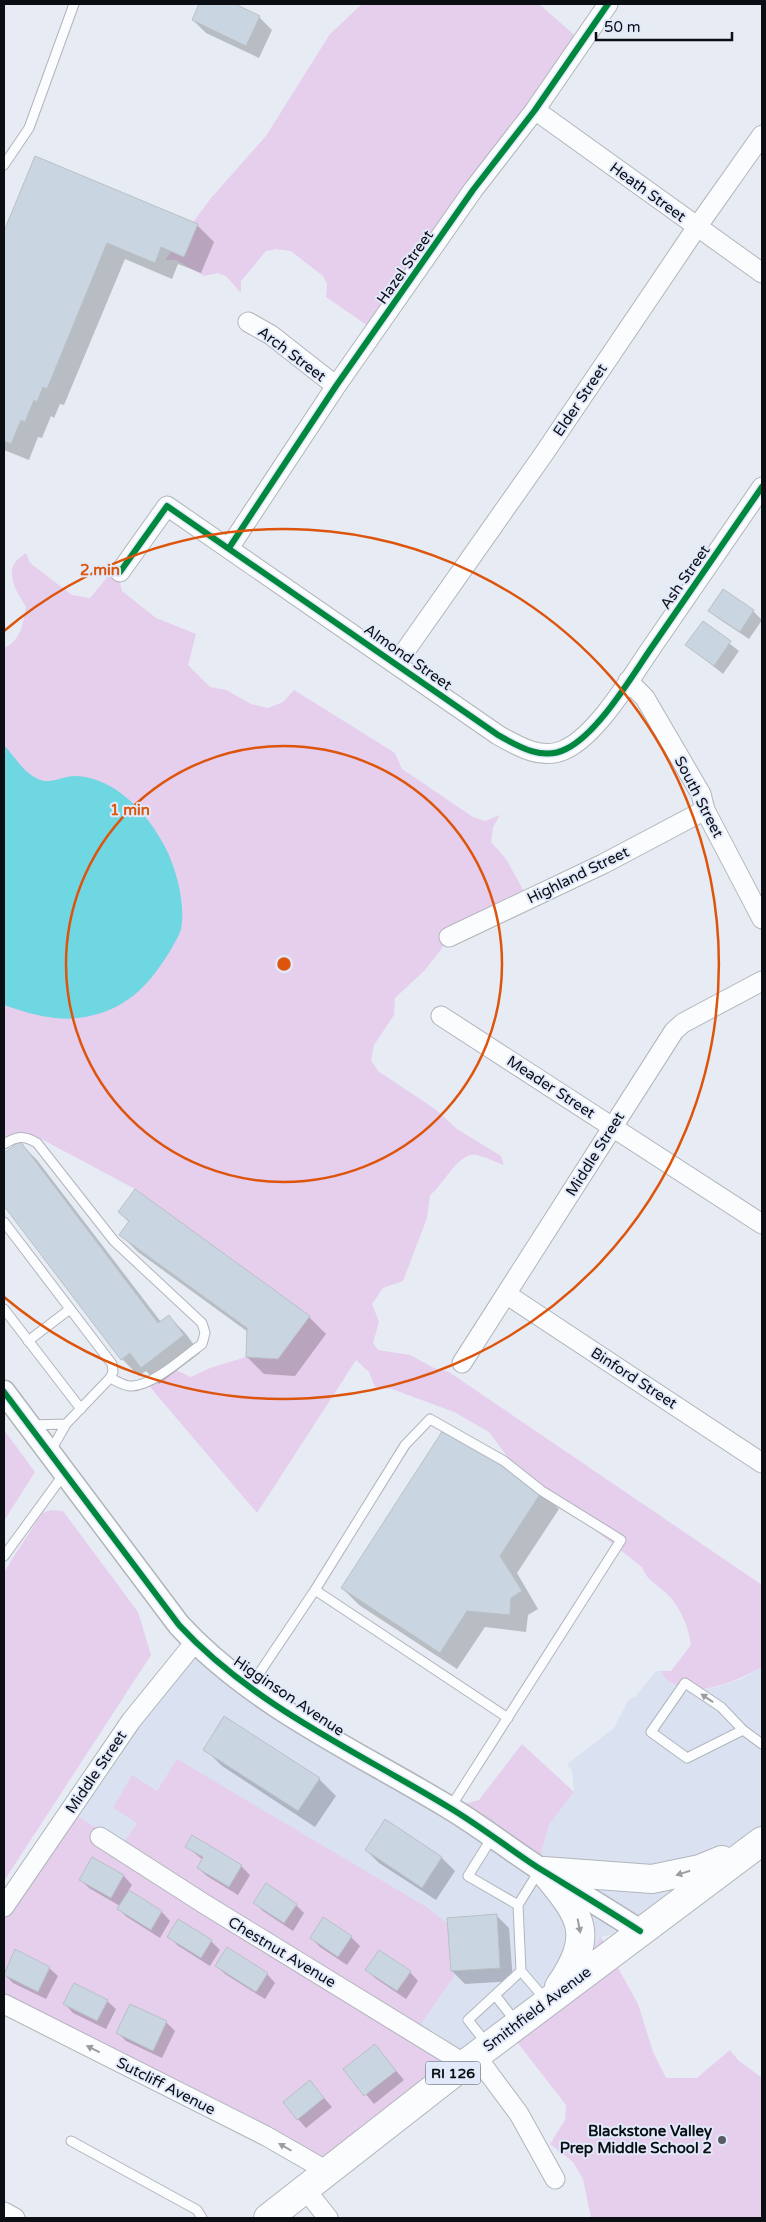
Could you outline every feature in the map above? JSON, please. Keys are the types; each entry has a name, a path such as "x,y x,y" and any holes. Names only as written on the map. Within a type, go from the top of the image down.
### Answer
{"main road":[{"path":"542,1870 652,1879 700,1869 754,1846"},
{"name":"Smithfield Avenue","path":"268,2218 477,2055 754,1846"},
{"path":"542,1870 568,1898 581,1930 579,1950 573,1964 548,2002"}],"street":[{"name":"Hazel Street","path":"229,548 336,386 473,190 535,110 608,4"},
{"name":"Heath Street","path":"535,110 762,273"},
{"name":"Elder Street","path":"396,664 543,455 697,227 762,135"},
{"name":"Arch Street","path":"248,322 271,335 336,386"},
{"name":"Ash Street","path":"628,680 762,487"},
{"name":"Almond Street","path":"120,572 167,506 498,736 534,752 551,753 565,750 580,740 591,730 628,680"},
{"name":"South Street","path":"628,680 645,698 701,794 705,810 762,919"},
{"name":"Highland Street","path":"449,937 603,864 705,810"},
{"name":"Middle Street","path":"462,1363 674,1031 683,1023 762,981"},
{"name":"Meader Street","path":"441,1016 762,1224"},
{"name":"Binford Street","path":"506,1294 762,1463"},
{"name":"Higginson Avenue","path":"4,1392 179,1625 209,1656 279,1708 327,1738 450,1808 542,1870 640,1931"},
{"name":"Middle Street","path":"4,1907 131,1721 195,1642"},
{"name":"Chestnut Avenue","path":"100,1837 206,1905 477,2055"},
{"name":"Sutcliff Avenue","path":"4,2004 266,2136 327,2171"},
{"path":"477,2055 519,2114 555,2179"},
{"path":"305,2189 328,2218"},
{"path":"4,2212 15,2218"}],"lane":[{"path":"4,165 29,128 74,4"},
{"path":"4,1144 14,1137 26,1137 37,1143 114,1241 202,1323 205,1333 202,1344 156,1377 140,1385 130,1387 110,1378"},
{"path":"4,1222 112,1364 110,1378 66,1424 50,1453"},
{"path":"4,1309 81,1410"},
{"path":"28,1341 70,1309"},
{"path":"250,1687 315,1590 405,1445 430,1419 504,1462 542,1491 621,1540 450,1808"},
{"path":"29,1425 66,1424"},
{"path":"4,1556 65,1472"},
{"path":"315,1590 508,1718"},
{"path":"743,1730 687,1758 651,1732 685,1683 721,1707 743,1730 762,1744"},
{"path":"493,1836 468,1876 518,1904"},
{"path":"542,1870 518,1904 520,1971 548,2002"},
{"path":"477,2055 468,2020 520,1971"},
{"path":"495,1995 518,2024"},
{"path":"72,2141 197,2210 202,2218"}],"shaded area":[{"path":"362,4 539,4 580,40 377,332 326,297 327,284 323,276 291,251 276,249 266,251 241,281 241,293 226,276 218,273 204,276 176,260 165,260 211,198 266,136 330,34"},
{"path":"26,553 30,563 72,595 90,598 109,575 118,574 122,591 156,618 196,634 188,665 210,687 226,690 251,704 268,708 283,702 294,690 395,753 402,769 473,817 485,821 500,815 493,827 491,842 506,859 527,897 452,935 425,970 395,998 394,1015 374,1045 371,1060 378,1071 435,1109 457,1129 501,1156 504,1165 477,1155 470,1155 457,1163 430,1195 427,1218 403,1281 383,1288 372,1304 379,1322 373,1343 378,1350 410,1355 434,1368 449,1372 762,1585 762,1667 741,1678 705,1688 681,1687 669,1681 660,1671 671,1671 691,1645 689,1632 675,1603 647,1577 642,1567 515,1467 489,1432 454,1412 392,1389 375,1387 369,1372 356,1360 257,1513 150,1387 176,1370 191,1377 210,1368 246,1357 278,1359 309,1316 135,1189 34,1135 14,1137 4,1144 4,648 10,645 18,636 24,619 26,607 15,587 12,570 19,558"},
{"path":"4,1430 35,1472 4,1521"},
{"path":"51,1510 63,1511 138,1612 151,1655 4,1881 4,1572 42,1513"},
{"path":"195,1642 539,1861 549,1825 574,1792 572,1771 567,1764 614,1728 629,1699 635,1697 656,1671 660,1671 671,1683 686,1689 714,1688 741,1679 762,1667 762,1841 619,1933 601,1937 586,1960 473,2057 421,2024 455,1975 169,1774 124,1842 117,1841 71,1812"},
{"path":"522,1744 574,1792 549,1825 539,1861 450,1808 479,1800"},
{"path":"177,1759 428,1908 448,1924 451,1971 455,1975 421,2024 472,2059 327,2171 4,2004 4,1907 71,1812 117,1841 124,1842 137,1823 113,1808 132,1775 157,1791"},
{"path":"601,1937 638,2004 653,2052 666,2078 697,2078 730,2050 738,2060 762,2078 762,2218 591,2218 583,2179 573,2162 550,2144 565,2120 566,2105 510,2033 586,1960"}],"water":[{"path":"4,745 24,769 38,779 52,781 70,776 90,778 116,790 139,809 149,821 164,845 172,864 181,897 182,919 179,934 155,973 135,994 110,1010 95,1015 69,1019 31,1013 4,1005"}],"building":[{"path":"199,4 235,4 260,16 246,46 192,20"},
{"path":"35,156 198,224 184,257 161,247 155,263 107,243 47,389 43,387 37,402 34,400 25,422 21,420 11,444 4,441 4,231"},
{"path":"723,589 754,610 740,632 708,611"},
{"path":"703,621 731,641 714,666 685,645"},
{"path":"20,1141 158,1323 169,1315 184,1335 141,1368 130,1353 121,1360 4,1206 4,1153"},
{"path":"135,1189 310,1316 278,1359 246,1357 247,1328 119,1235 129,1221 118,1212"},
{"path":"445,1427 542,1491 500,1556 522,1591 511,1598 510,1615 467,1611 440,1653 341,1588"},
{"path":"224,1716 320,1778 298,1811 203,1750"},
{"path":"385,1819 442,1857 422,1888 365,1850"},
{"path":"192,1835 242,1865 229,1887 197,1868 203,1857 185,1847"},
{"path":"92,1857 124,1875 111,1898 79,1880"},
{"path":"266,1883 297,1904 284,1923 253,1903"},
{"path":"129,1890 162,1911 151,1930 117,1909"},
{"path":"497,1914 500,1968 451,1971 447,1918"},
{"path":"323,1917 352,1936 338,1957 310,1938"},
{"path":"178,1919 212,1940 201,1958 167,1937"},
{"path":"227,1947 268,1973 256,1992 215,1966"},
{"path":"15,1949 50,1967 38,1992 4,1975"},
{"path":"379,1950 411,1971 397,1991 365,1970"},
{"path":"74,1983 108,2000 97,2021 63,2004"},
{"path":"130,2004 167,2021 153,2051 116,2033"},
{"path":"375,2044 396,2071 364,2096 343,2069"},
{"path":"310,2080 324,2098 297,2120 283,2102"}],"cycle path":[{"path":"229,548 336,386 473,190 535,110 608,4"},
{"path":"120,572 167,506 498,735 531,751 549,754 566,749 578,741 603,717 762,487"},
{"path":"4,1392 179,1625 208,1654 240,1680 307,1725 450,1808 537,1867 640,1931"}],"place":[{"name":"Blackstone Valley Prep Middle School 2","path":"722,2140"}]}
